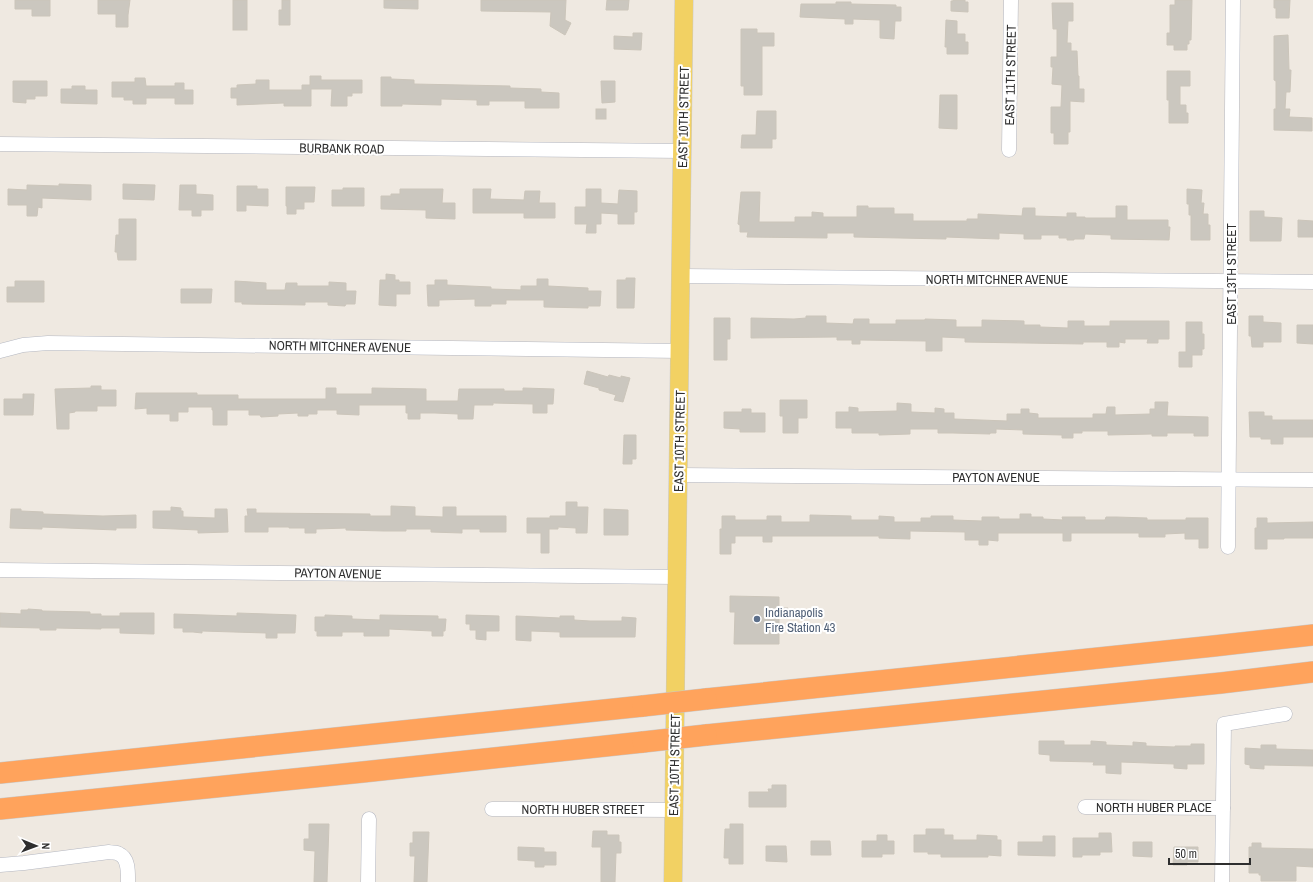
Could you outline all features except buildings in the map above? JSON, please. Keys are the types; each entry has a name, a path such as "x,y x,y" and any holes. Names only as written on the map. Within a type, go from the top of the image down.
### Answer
{"highway":[{"path":"0,773 1313,635"},
{"path":"0,809 1221,683 1313,672"}],"main road":[{"name":"EAST 10TH STREET","path":"673,882 676,577 681,351 684,0"}],"street":[{"name":"EAST 11TH STREET","path":"1009,150 1011,0"},
{"name":"EAST 13TH STREET","path":"1228,547 1233,0"},
{"name":"BURBANK ROAD","path":"0,144 683,151"},
{"name":"NORTH MITCHNER AVENUE","path":"681,276 1313,282"},
{"name":"NORTH MITCHNER AVENUE","path":"0,351 23,345 48,343 681,351"},
{"name":"PAYTON AVENUE","path":"679,475 1313,480"},
{"name":"PAYTON AVENUE","path":"0,570 676,577"},
{"path":"1222,882 1224,724 1284,714"},
{"name":"NORTH HUBER PLACE","path":"1085,807 1223,808"},
{"name":"NORTH HUBER STREET","path":"492,809 674,810"},
{"path":"368,882 369,819"},
{"path":"0,865 109,852 120,854 125,859 128,882"}],"place":[{"name":"Indianapolis Fire Station 43","path":"757,619"}]}
